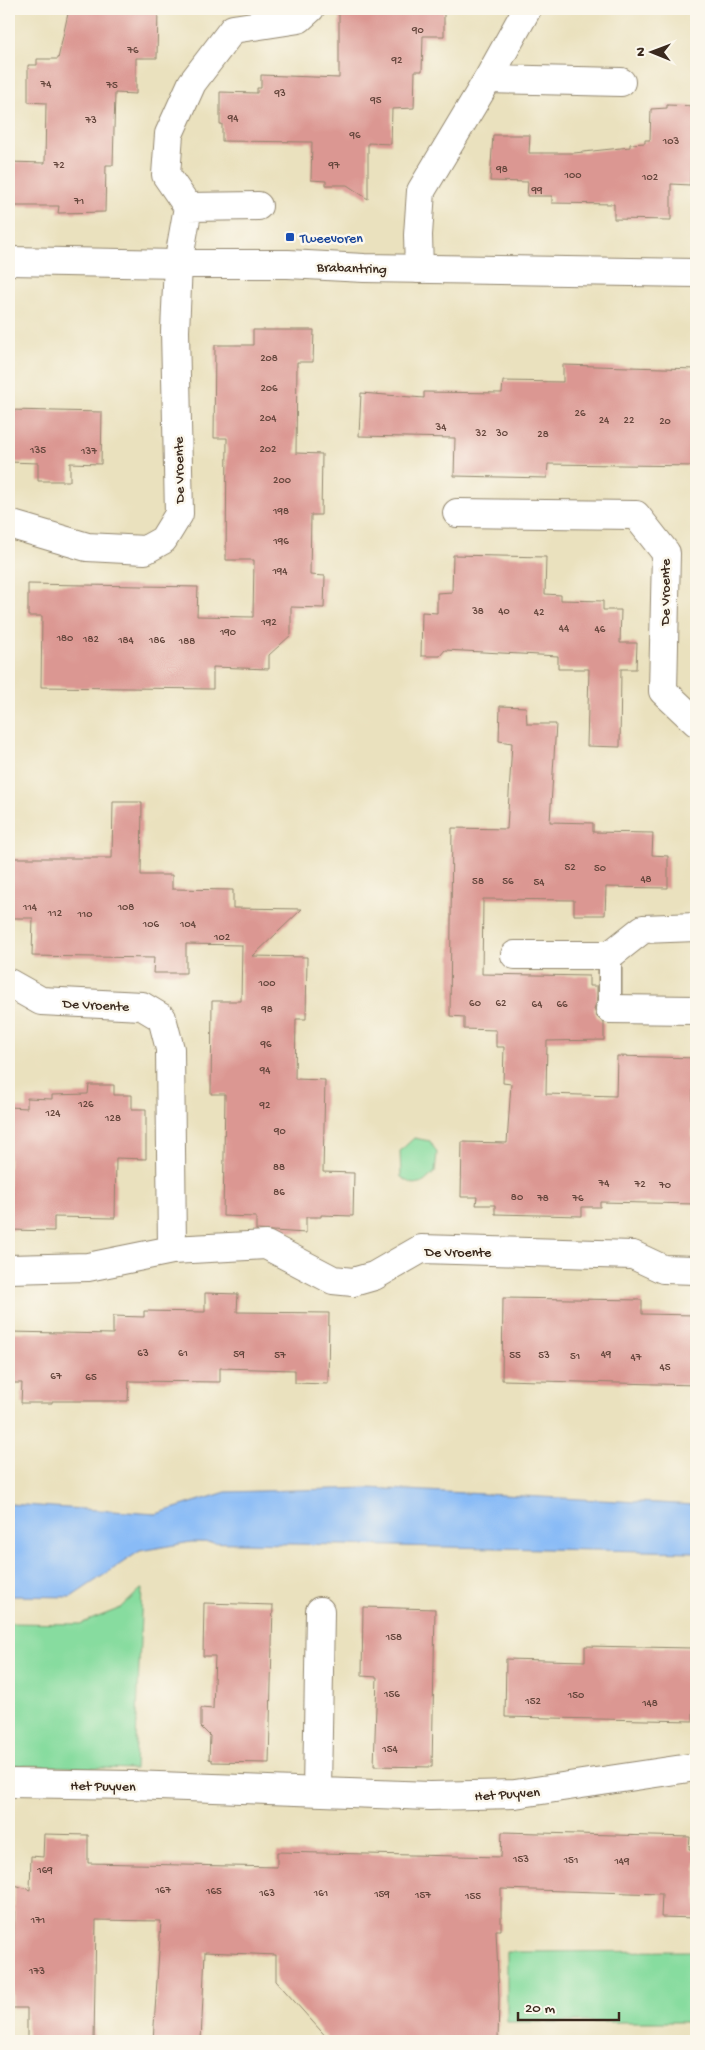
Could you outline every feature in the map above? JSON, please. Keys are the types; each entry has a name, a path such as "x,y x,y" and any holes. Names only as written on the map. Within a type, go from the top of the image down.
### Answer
{"street":[{"path":"178,264 188,207 166,175 169,134 192,83 233,29 299,19 310,9"},
{"path":"419,269 418,235 421,190 488,79 527,9"},
{"path":"488,79 621,82"},
{"path":"188,207 258,206"},
{"name":"Brabantring","path":"9,262 288,264 419,269 696,274"},
{"name":"De Vroente","path":"9,524 87,547 145,550 163,540 179,514 175,330 178,264"},
{"name":"De Vroente","path":"457,513 636,515 666,553 663,690 696,722"},
{"path":"515,955 610,955 643,929 696,927"},
{"path":"610,955 610,1008 696,1010"},
{"name":"De Vroente","path":"9,983 41,1001 142,1006 162,1018 170,1049 172,1250"},
{"name":"De Vroente","path":"9,1268 88,1267 172,1250 266,1246 333,1280 353,1282 374,1276 421,1249 634,1255 663,1269 696,1270"},
{"path":"317,1791 320,1611"},
{"name":"Het Puyven","path":"9,1783 317,1791 430,1796 515,1794 696,1767"}],"green space":[{"path":"414,1138 430,1141 437,1153 435,1172 424,1182 413,1184 401,1177 400,1151"},
{"path":"142,1588 135,1769 9,1765 9,1623 80,1624 121,1608"},
{"path":"696,1951 696,2022 507,2022 507,1952"}],"water":[{"path":"368,1488 696,1505 696,1552 191,1542 140,1551 71,1597 9,1596 9,1504 156,1514 226,1492"}],"building":[{"path":"69,9 158,9 157,58 136,58 136,94 115,93 113,165 106,165 105,212 58,213 59,206 9,206 9,162 45,163 46,103 28,102 28,65 37,65 37,59 58,59"},
{"path":"339,9 444,9 444,36 423,36 422,71 415,71 414,108 392,109 391,144 368,143 368,199 347,185 326,185 326,181 311,180 312,142 222,141 220,92 257,93 257,88 261,88 261,75 339,78"},
{"path":"667,105 696,106 696,149 691,149 690,185 671,184 671,220 614,219 614,204 552,203 552,196 527,196 528,182 490,181 493,135 530,135 529,153 574,153 630,147 630,144 645,143 645,140 650,140 651,109 667,108"},
{"path":"253,330 314,330 313,362 297,362 296,453 322,454 321,515 311,515 310,575 325,576 324,608 291,607 291,635 269,655 269,669 213,667 213,689 41,687 42,616 28,616 28,584 198,587 197,616 253,617 254,560 226,560 227,438 214,438 215,345 253,345"},
{"path":"563,365 696,369 696,466 548,464 547,478 454,476 455,438 359,436 361,393 424,398 424,392 502,393 503,381 563,382"},
{"path":"9,410 102,412 101,464 70,463 70,481 38,481 38,463 9,462"},
{"path":"453,555 546,557 545,594 561,595 561,600 603,601 603,610 621,610 620,643 637,643 636,669 621,669 620,747 587,746 589,669 558,669 558,656 445,650 440,656 421,656 422,612 437,613 437,593 452,592"},
{"path":"500,706 526,707 527,724 556,724 550,822 593,823 593,832 653,833 652,855 668,856 668,888 606,887 605,915 574,915 574,900 483,899 482,974 589,976 589,986 597,986 597,1001 594,1009 597,1017 604,1023 604,1040 547,1041 546,1094 616,1096 617,1056 696,1058 696,1090 693,1090 692,1149 696,1149 696,1204 600,1202 600,1207 582,1207 582,1216 495,1214 495,1205 476,1205 477,1197 461,1197 462,1142 507,1143 511,1084 503,1083 504,1047 496,1047 496,1030 464,1029 464,1017 450,1016 452,828 507,829 512,743 499,741"},
{"path":"113,802 142,802 141,875 172,875 172,889 233,890 233,908 302,909 253,956 307,957 306,1019 296,1019 295,1079 325,1080 323,1172 354,1173 353,1216 321,1215 321,1217 306,1217 306,1233 256,1230 256,1217 223,1216 225,1094 211,1094 212,1001 241,1001 242,945 186,944 186,973 153,973 154,958 32,956 33,918 9,918 9,858 112,858"},
{"path":"89,1085 114,1085 114,1095 132,1095 132,1109 146,1109 146,1159 116,1158 115,1218 54,1217 54,1231 9,1230 9,1107 27,1108 27,1098 52,1099 52,1095 88,1094"},
{"path":"205,1293 238,1294 237,1312 329,1313 328,1384 295,1383 295,1370 220,1368 220,1382 129,1381 128,1401 21,1403 22,1383 9,1383 9,1332 113,1334 113,1316 144,1317 144,1311 205,1312"},
{"path":"503,1298 642,1300 642,1314 696,1315 696,1385 502,1380"},
{"path":"204,1603 273,1605 269,1763 212,1762 209,1759 210,1736 201,1727 201,1708 213,1709 215,1656 203,1656"},
{"path":"363,1607 435,1609 432,1767 374,1766 377,1677 362,1676"},
{"path":"585,1646 692,1648 691,1664 696,1664 696,1710 693,1709 693,1721 505,1717 506,1659 585,1661"},
{"path":"502,1832 690,1837 689,1849 696,1850 696,1918 661,1917 662,1894 501,1889 501,1930 496,1930 499,1998 498,2041 330,2041 276,1981 276,1955 205,1952 201,2041 153,2041 161,1921 96,1920 94,2041 27,2041 27,2008 12,2008 15,1885 30,1890 31,1856 43,1857 44,1834 88,1835 88,1863 277,1867 277,1852 501,1857"}],"place":[{"name":"Tweevoren","path":"290,237"}]}
